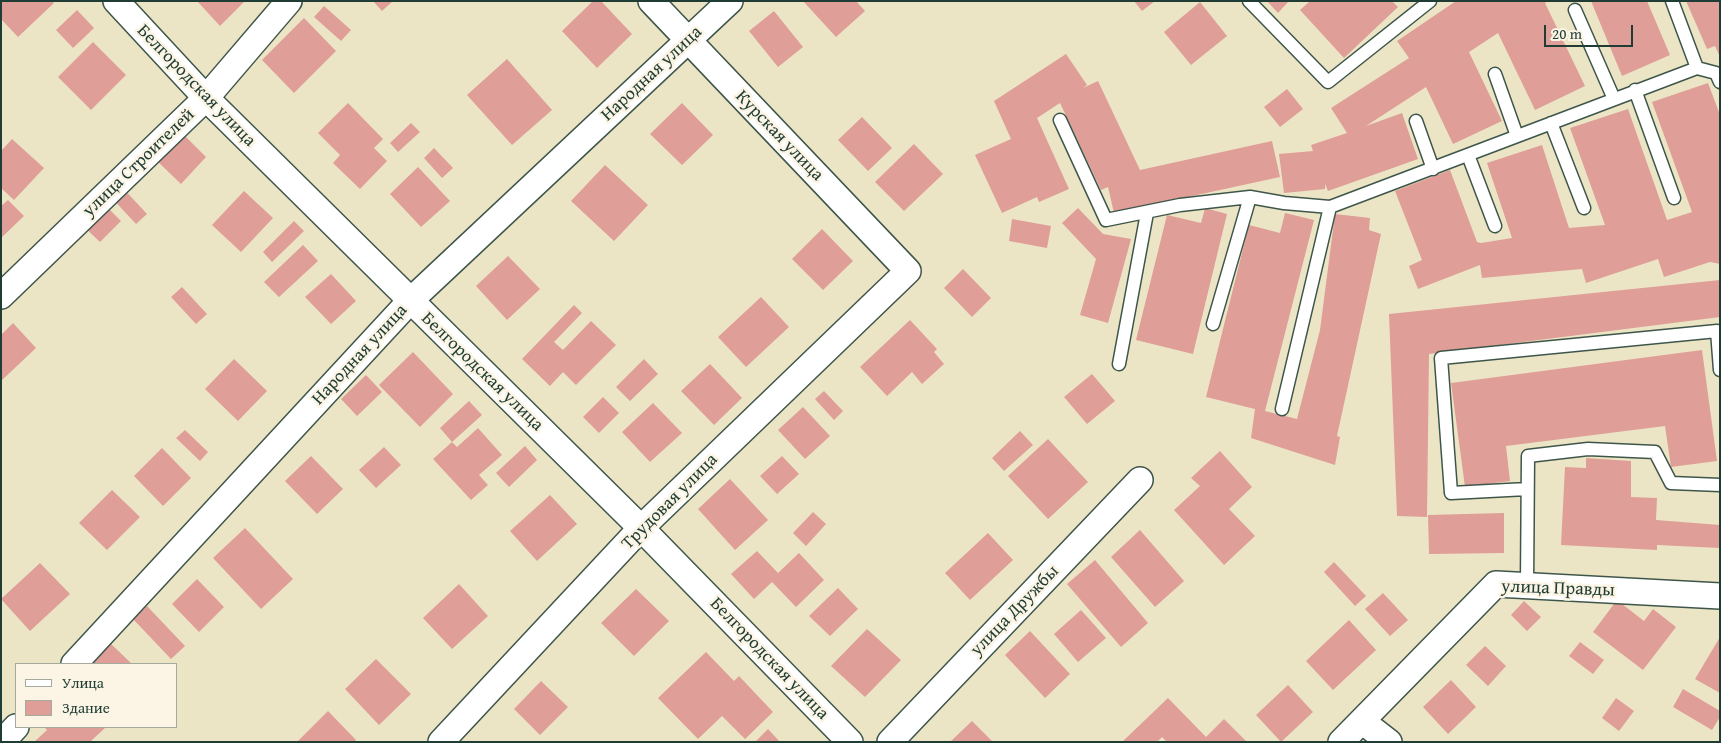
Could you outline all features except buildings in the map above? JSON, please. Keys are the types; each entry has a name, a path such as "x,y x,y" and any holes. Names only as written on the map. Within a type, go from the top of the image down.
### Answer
{"street":[{"name":"Белгородская улица","path":"116,1 206,98 641,528 850,742"},
{"name":"улица Строителей","path":"1,296 206,98 289,1"},
{"name":"Курская улица","path":"651,1 908,271"},
{"name":"Народная улица","path":"75,663 410,301 730,1"},
{"name":"Трудовая улица","path":"441,742 641,528 908,271"},
{"name":"улица Дружбы","path":"890,742 1140,480"},
{"name":"улица Правды","path":"1341,742 1496,584 1720,596"},
{"path":"1362,721 1389,742"},
{"path":"2,742 15,727"}],"lane":[{"path":"1249,1 1328,82 1430,1"},
{"path":"1672,1 1697,68"},
{"path":"1575,10 1614,99"},
{"path":"1060,120 1106,220 1180,205 1250,197 1284,203 1330,207 1697,68 1716,73 1720,82"},
{"path":"1495,74 1517,136"},
{"path":"1635,90 1674,198"},
{"path":"1416,121 1433,169"},
{"path":"1551,123 1584,208"},
{"path":"1468,155 1495,226"},
{"path":"1213,324 1250,197"},
{"path":"1282,409 1330,207"},
{"path":"1119,364 1147,213"},
{"path":"1527,489 1451,493 1441,358 1717,331 1720,370"},
{"path":"1527,585 1528,456 1588,449 1655,452 1671,483 1720,485"}]}
